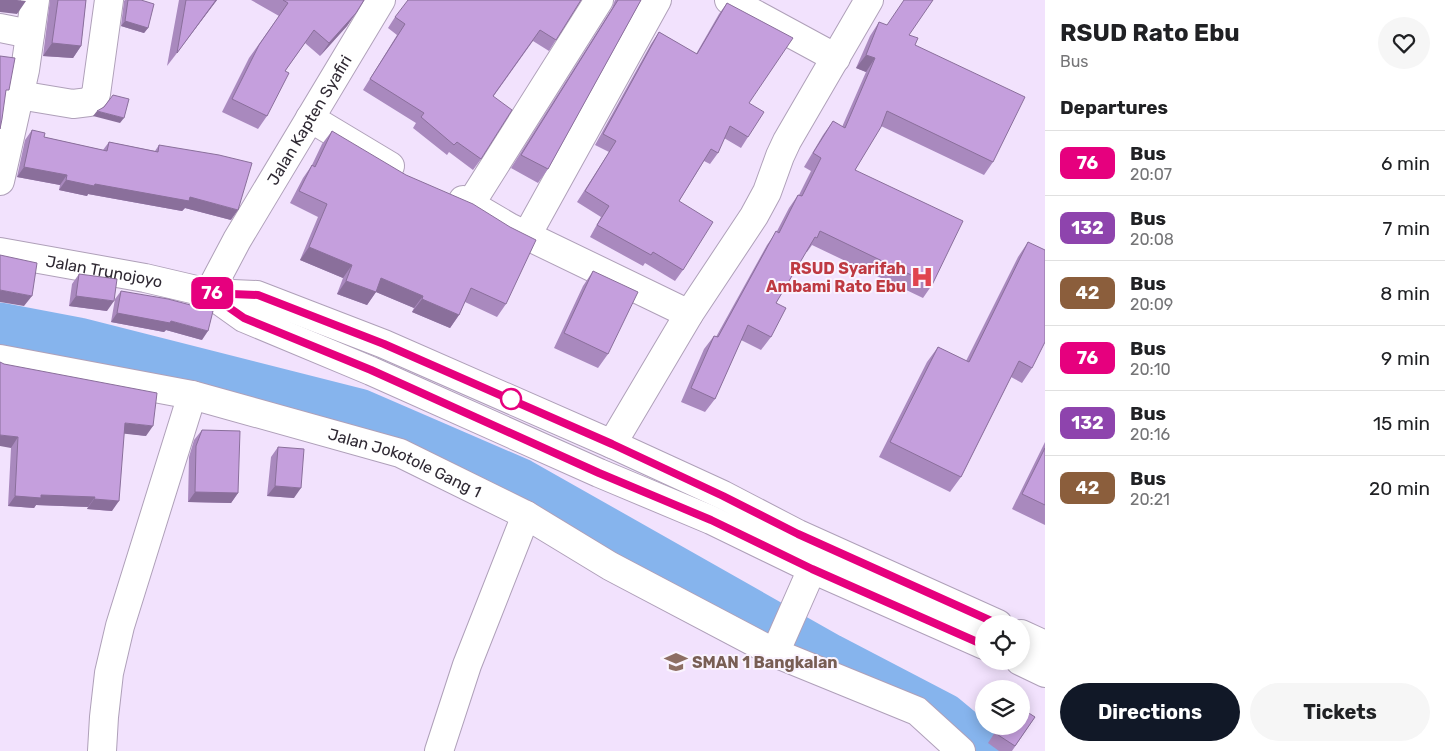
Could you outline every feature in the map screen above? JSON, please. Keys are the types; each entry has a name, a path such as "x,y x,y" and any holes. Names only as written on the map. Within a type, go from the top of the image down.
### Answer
{"main road":[{"path":"0,181 19,95 35,0"},
{"path":"19,95 73,104 89,102 96,94 109,0"},
{"name":"Jalan Kapten Syafiri","path":"208,293 237,240 381,0"},
{"path":"471,203 598,0"},
{"path":"527,235 657,0"},
{"path":"729,0 836,58"},
{"path":"612,444 689,314 754,216 767,192 780,156 869,0"},
{"path":"0,28 30,34"},
{"path":"310,118 413,178"},
{"path":"438,189 471,203 510,227 689,314"},
{"name":"Jalan Trunojoyo","path":"0,252 145,278 208,293"},
{"path":"208,293 258,295 384,344 612,444 723,496 798,534 978,615"},
{"path":"208,293 244,318 371,370 599,473 711,520 812,569 975,641"},
{"name":"Jalan Jokotole Gang 1","path":"0,359 192,395 400,453 526,515 610,566 777,648 917,711 961,751"},
{"path":"102,751 109,673 120,626 192,395"},
{"path":"439,751 467,665 526,515"},
{"path":"777,648 812,569"},
{"path":"1030,638 1045,645"},
{"path":"1030,665 1045,672"}],"building":[{"path":"58,0 86,0 81,46 52,43"},
{"path":"128,0 141,0 154,4 148,28 125,21"},
{"path":"186,0 216,0 177,53"},
{"path":"283,0 364,0 356,13 329,43 314,30 285,71 289,73 267,116 232,99 259,45 288,3"},
{"path":"408,0 581,0 556,40 540,30 493,96 512,110 481,159 457,142 454,145 421,117 424,113 370,79 405,24 395,17"},
{"path":"618,0 641,0 548,169 521,155"},
{"path":"904,0 933,0 909,35 918,38 915,45 1025,97 993,162 887,111 881,127 855,170 963,221 932,285 820,231 776,303 786,308 771,337 748,325 715,399 691,388 714,336 718,337 776,231 779,233 798,195 802,196 821,158 813,153 833,121 845,128 875,58 866,55 879,22 887,25"},
{"path":"727,3 793,38 749,103 764,112 748,137 730,126 718,153 711,149 679,201 713,222 683,270 653,252 651,255 597,225 609,206 585,191 616,141 603,134 659,32 697,54"},
{"path":"0,56 15,58 9,90 6,90 0,129"},
{"path":"113,95 129,99 124,118 97,111 104,107"},
{"path":"32,130 45,133 44,137 107,151 109,142 158,152 159,145 219,155 252,163 238,210 190,197 189,201 95,184 94,186 66,180 67,175 24,167"},
{"path":"332,131 406,175 473,204 510,227 536,240 506,304 471,288 459,315 422,299 423,296 381,278 376,292 346,281 352,265 309,247 327,204 299,191 312,165 315,167"},
{"path":"1028,242 1045,250 1045,342 1032,368 1019,361 961,477 890,442 938,347 969,362"},
{"path":"0,255 37,263 32,296 0,290"},
{"path":"593,271 638,292 608,354 564,333"},
{"path":"79,274 117,279 114,301 76,296"},
{"path":"121,291 168,299 213,311 208,331 171,321 170,323 117,313"},
{"path":"0,362 157,393 153,426 125,423 119,501 94,499 95,497 41,495 41,498 15,496 18,437 0,435"},
{"path":"202,430 240,431 238,493 195,492 196,446"},
{"path":"278,447 304,449 301,488 275,486"},
{"path":"1045,448 1045,505 1022,494"},
{"path":"1030,714 1035,717 1030,724"},
{"path":"998,735 1023,735 1015,746"}],"waterway":[{"path":"0,325 79,340 359,411 521,481 830,656 945,716 987,751"}],"bus line":[{"name":"76","path":"975,641 812,569 711,520 599,473 371,370 244,318 208,293 258,295 384,344 612,444 723,496 798,534 978,615"}],"place":[{"name":"RSUD Syarifah Ambami Rato Ebu","path":"922,277"},
{"name":"SMAN 1 Bangkalan","path":"676,662"}]}
